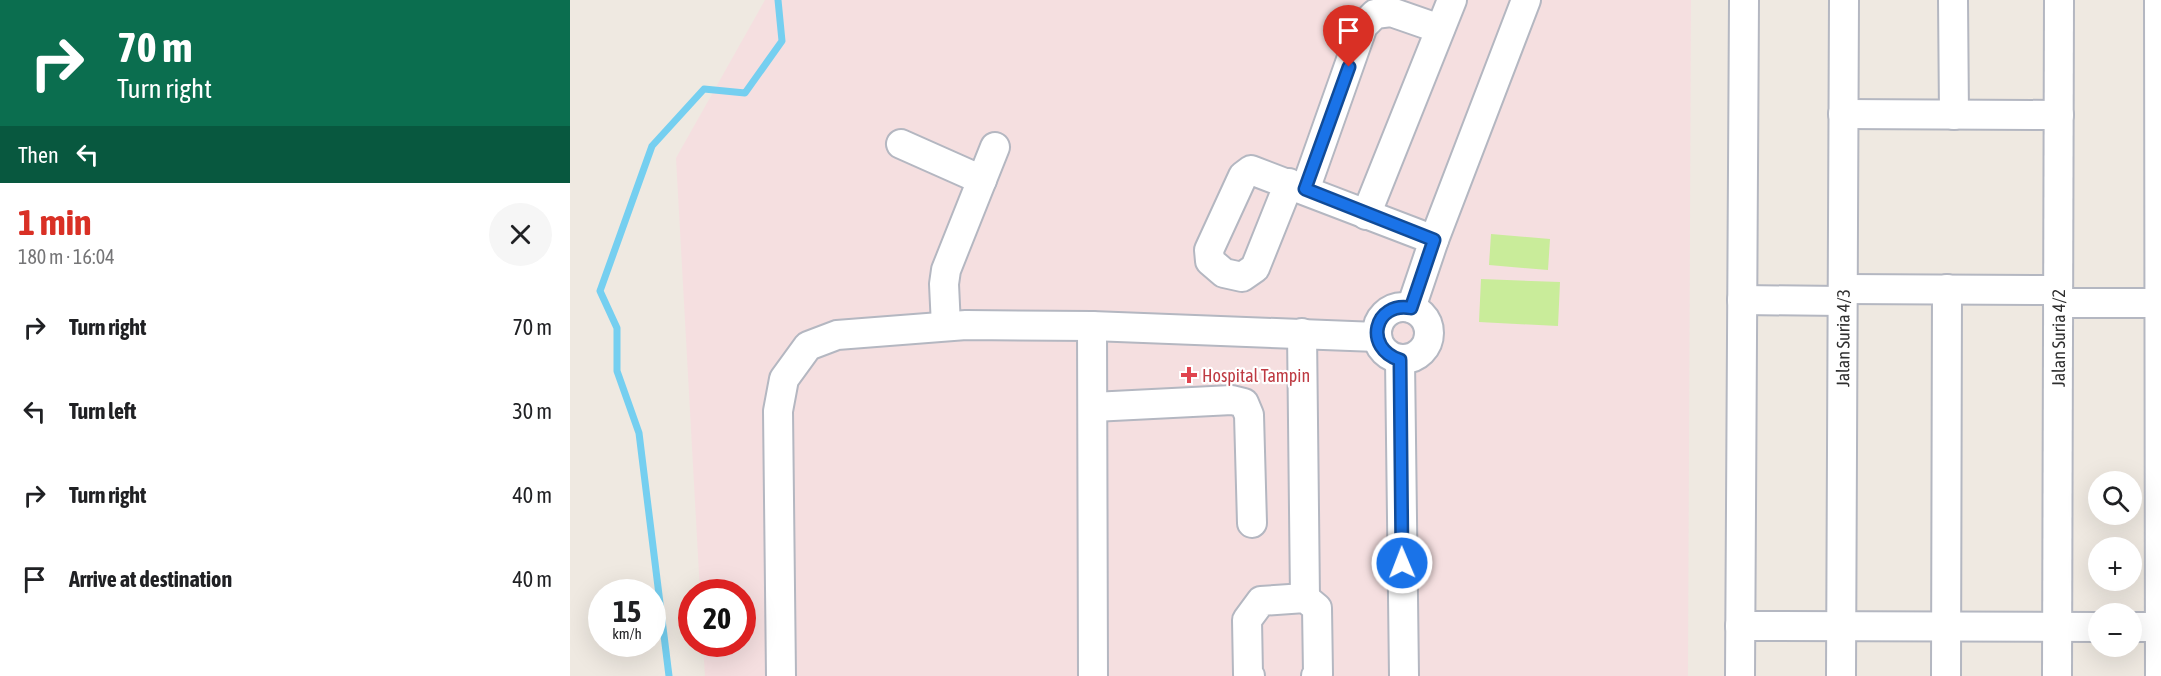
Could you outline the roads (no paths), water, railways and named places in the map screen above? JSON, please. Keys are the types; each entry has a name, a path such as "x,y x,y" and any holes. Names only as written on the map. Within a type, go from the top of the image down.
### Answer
{"street":[{"path":"1366,215 1452,0"},
{"path":"1411,308 1434,240 1526,0"},
{"path":"1740,676 1744,0"},
{"name":"Jalan Suria 4/3","path":"1841,676 1844,0"},
{"path":"1953,0 1954,115"},
{"name":"Jalan Suria 4/2","path":"2057,676 2059,0"},
{"path":"2159,0 2160,676"},
{"path":"1434,240 1297,186 1364,26 1375,14 1390,12 1440,29"},
{"path":"1843,114 2059,115"},
{"path":"901,144 982,180"},
{"path":"946,326 944,285 946,270 995,147"},
{"path":"1742,300 1947,289 2161,303"},
{"path":"1946,676 1947,289"},
{"path":"1402,306 1419,312 1425,318 1430,335 1423,351 1416,356 1400,360 1384,352 1377,337 1377,328 1386,313 1402,306"},
{"path":"781,676 778,411 784,379 808,346 837,335 946,326 1092,326 1377,337"},
{"path":"1092,326 1094,676"},
{"path":"1302,333 1305,598"},
{"path":"1400,360 1404,676"},
{"path":"1093,407 1232,400 1244,403 1249,415 1252,523"},
{"path":"1250,676 1248,674 1247,620 1261,601 1305,598 1317,608 1318,674 1316,676"},
{"path":"1740,626 2088,627"},
{"path":"2142,627 2161,627"}],"waterway":[{"path":"669,676 639,433 617,371 617,328 600,291 652,146 704,89 745,93 782,41 778,0"}],"place":[{"name":"Hospital Tampin","path":"1189,375"}]}
